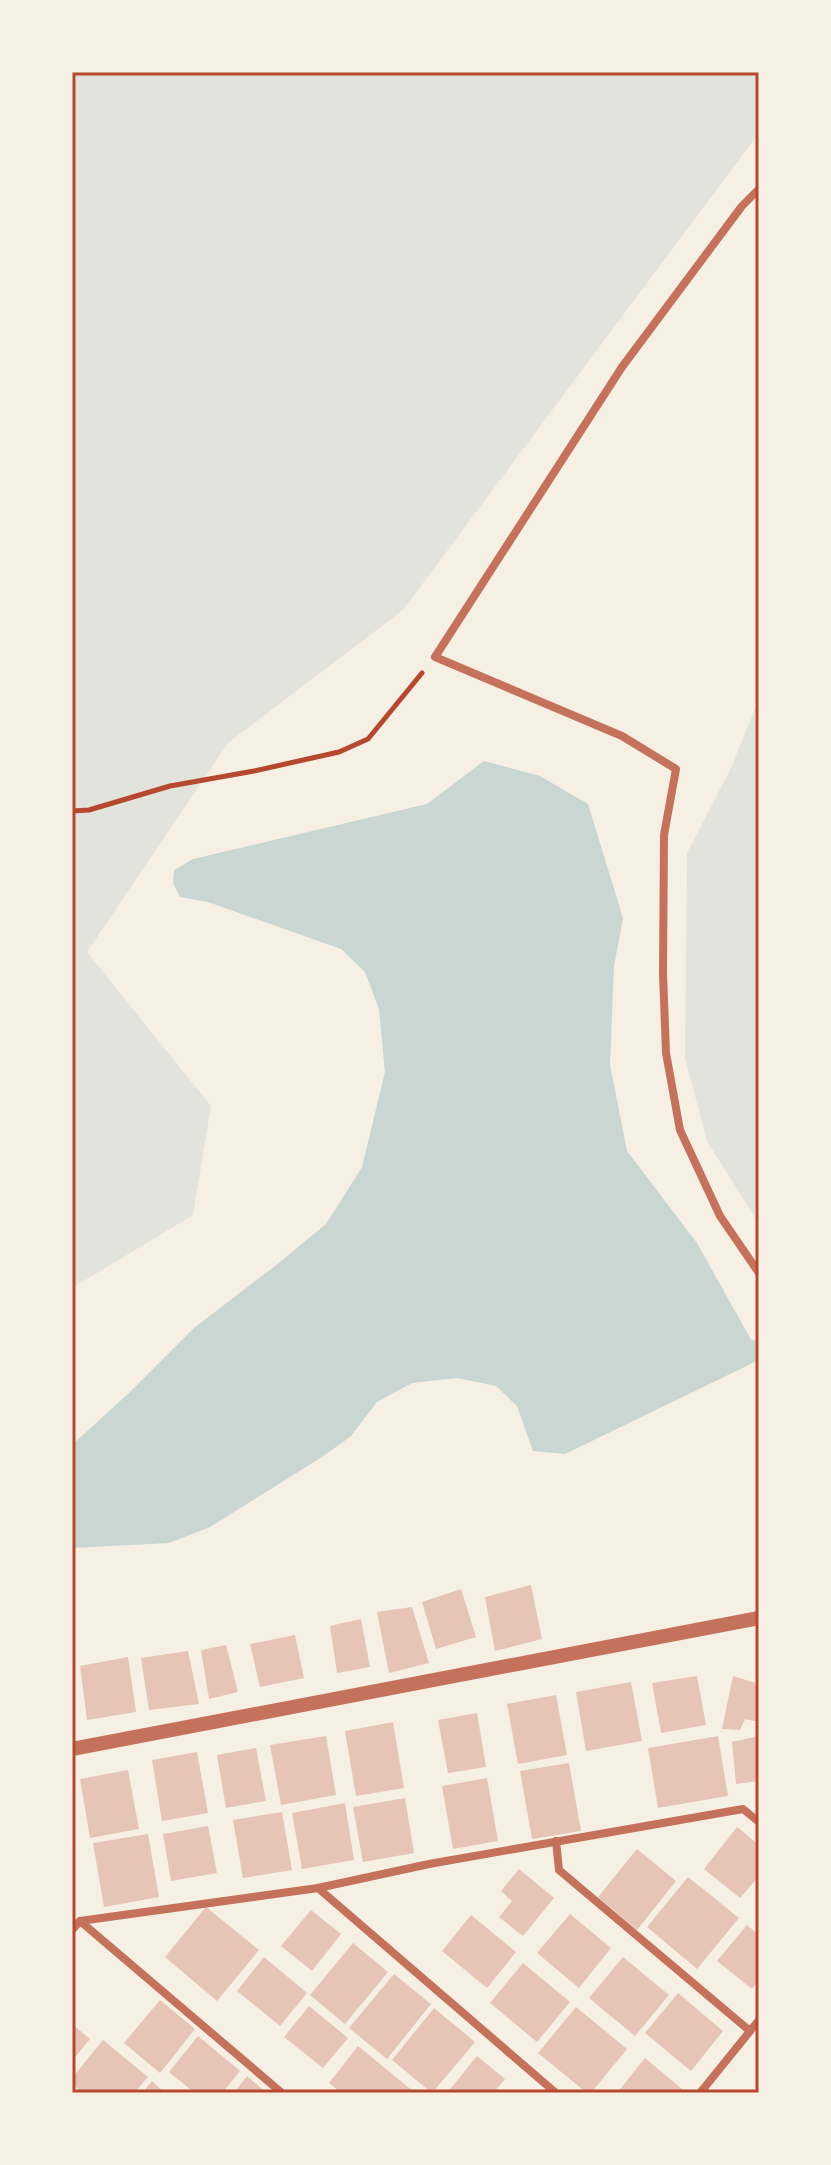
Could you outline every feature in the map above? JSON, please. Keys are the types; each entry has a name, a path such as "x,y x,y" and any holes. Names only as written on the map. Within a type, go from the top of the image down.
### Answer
{"street":[{"path":"759,189 742,206 622,367 435,657 622,736 676,769 664,835 666,1053 680,1130 720,1216 759,1273"},
{"path":"72,1749 759,1618"},
{"path":"72,1930 80,1921 318,1888 429,1864 743,1809 759,1822"},
{"path":"556,1841 559,1870 750,2031"},
{"path":"318,1888 556,2093"},
{"path":"80,1921 282,2093"},
{"path":"700,2093 759,2020"}],"path":[{"path":"72,811 89,810 170,786 339,752 368,739 435,657"}],"shaded area":[{"path":"72,72 759,72 759,133 403,610 228,743 87,952 211,1106 193,1215 72,1288"},
{"path":"759,699 759,1224 707,1141 685,1058 687,853 731,768"},
{"path":"484,761 540,776 588,804 623,918 614,966 610,1065 627,1151 697,1243 759,1354 759,1360 565,1454 533,1451 517,1406 496,1386 457,1378 412,1383 377,1402 351,1436 325,1455 210,1527 169,1543 72,1548 72,1445 194,1328 326,1224 362,1167 385,1072 379,1009 365,972 341,949 208,902 180,897 173,883 174,870 193,859 427,804"}],"building":[{"path":"531,1585 542,1639 495,1651 485,1597"},
{"path":"461,1589 476,1637 436,1649 422,1602"},
{"path":"412,1607 429,1663 389,1673 377,1612"},
{"path":"361,1619 370,1667 337,1673 330,1626"},
{"path":"295,1635 304,1678 260,1687 250,1644"},
{"path":"226,1645 238,1692 209,1699 201,1650"},
{"path":"188,1651 199,1704 149,1710 141,1658"},
{"path":"128,1657 136,1712 87,1720 80,1666"},
{"path":"697,1676 706,1725 661,1733 652,1683"},
{"path":"733,1676 759,1684 759,1722 745,1719 740,1730 722,1729"},
{"path":"631,1682 642,1741 586,1751 576,1692"},
{"path":"556,1695 567,1755 518,1764 507,1704"},
{"path":"477,1713 486,1767 448,1773 438,1720"},
{"path":"393,1722 404,1788 356,1796 345,1731"},
{"path":"326,1736 336,1795 281,1805 270,1745"},
{"path":"718,1736 728,1796 658,1808 648,1748"},
{"path":"759,1736 759,1781 736,1784 732,1742"},
{"path":"256,1748 266,1801 226,1808 217,1755"},
{"path":"197,1752 208,1813 162,1821 152,1760"},
{"path":"569,1763 581,1831 532,1839 520,1771"},
{"path":"128,1770 139,1829 90,1838 80,1779"},
{"path":"487,1778 498,1841 453,1849 442,1786"},
{"path":"405,1798 414,1853 363,1862 353,1807"},
{"path":"345,1803 354,1860 302,1869 292,1813"},
{"path":"282,1812 292,1870 243,1878 233,1820"},
{"path":"208,1826 217,1873 171,1881 163,1834"},
{"path":"737,1827 759,1845 759,1876 740,1898 704,1869"},
{"path":"148,1834 159,1897 104,1907 93,1843"},
{"path":"637,1849 676,1881 637,1930 598,1897"},
{"path":"519,1869 554,1898 523,1936 499,1917 512,1901 501,1891"},
{"path":"688,1877 739,1918 697,1969 647,1927"},
{"path":"206,1907 259,1950 217,2001 165,1957"},
{"path":"311,1910 341,1934 312,1971 281,1946"},
{"path":"570,1914 611,1948 579,1988 537,1953"},
{"path":"471,1915 516,1952 487,1988 442,1951"},
{"path":"747,1925 759,1935 759,1980 752,1989 717,1961"},
{"path":"353,1943 388,1972 345,2024 310,1995"},
{"path":"264,1957 307,1993 280,2026 237,1991"},
{"path":"623,1957 669,1995 635,2036 589,1998"},
{"path":"523,1963 570,2002 537,2042 490,2003"},
{"path":"394,1974 431,2004 387,2059 349,2028"},
{"path":"678,1993 723,2031 691,2071 645,2033"},
{"path":"160,2000 195,2029 160,2073 124,2043"},
{"path":"309,2006 348,2038 323,2068 284,2037"},
{"path":"576,2007 627,2049 591,2093 587,2093 538,2053"},
{"path":"434,2008 475,2042 432,2093 392,2060"},
{"path":"72,2024 90,2039 72,2061"},
{"path":"198,2036 240,2071 222,2093 195,2093 169,2072"},
{"path":"103,2040 148,2077 134,2093 83,2093 72,2084 72,2078"},
{"path":"358,2046 416,2093 341,2093 329,2083"},
{"path":"477,2056 505,2079 493,2093 447,2093"},
{"path":"645,2058 683,2090 681,2093 617,2093"},
{"path":"247,2076 267,2093 234,2093"},
{"path":"152,2081 165,2093 142,2093"}],"waterway":[{"path":"754,1345 759,1353"}]}
